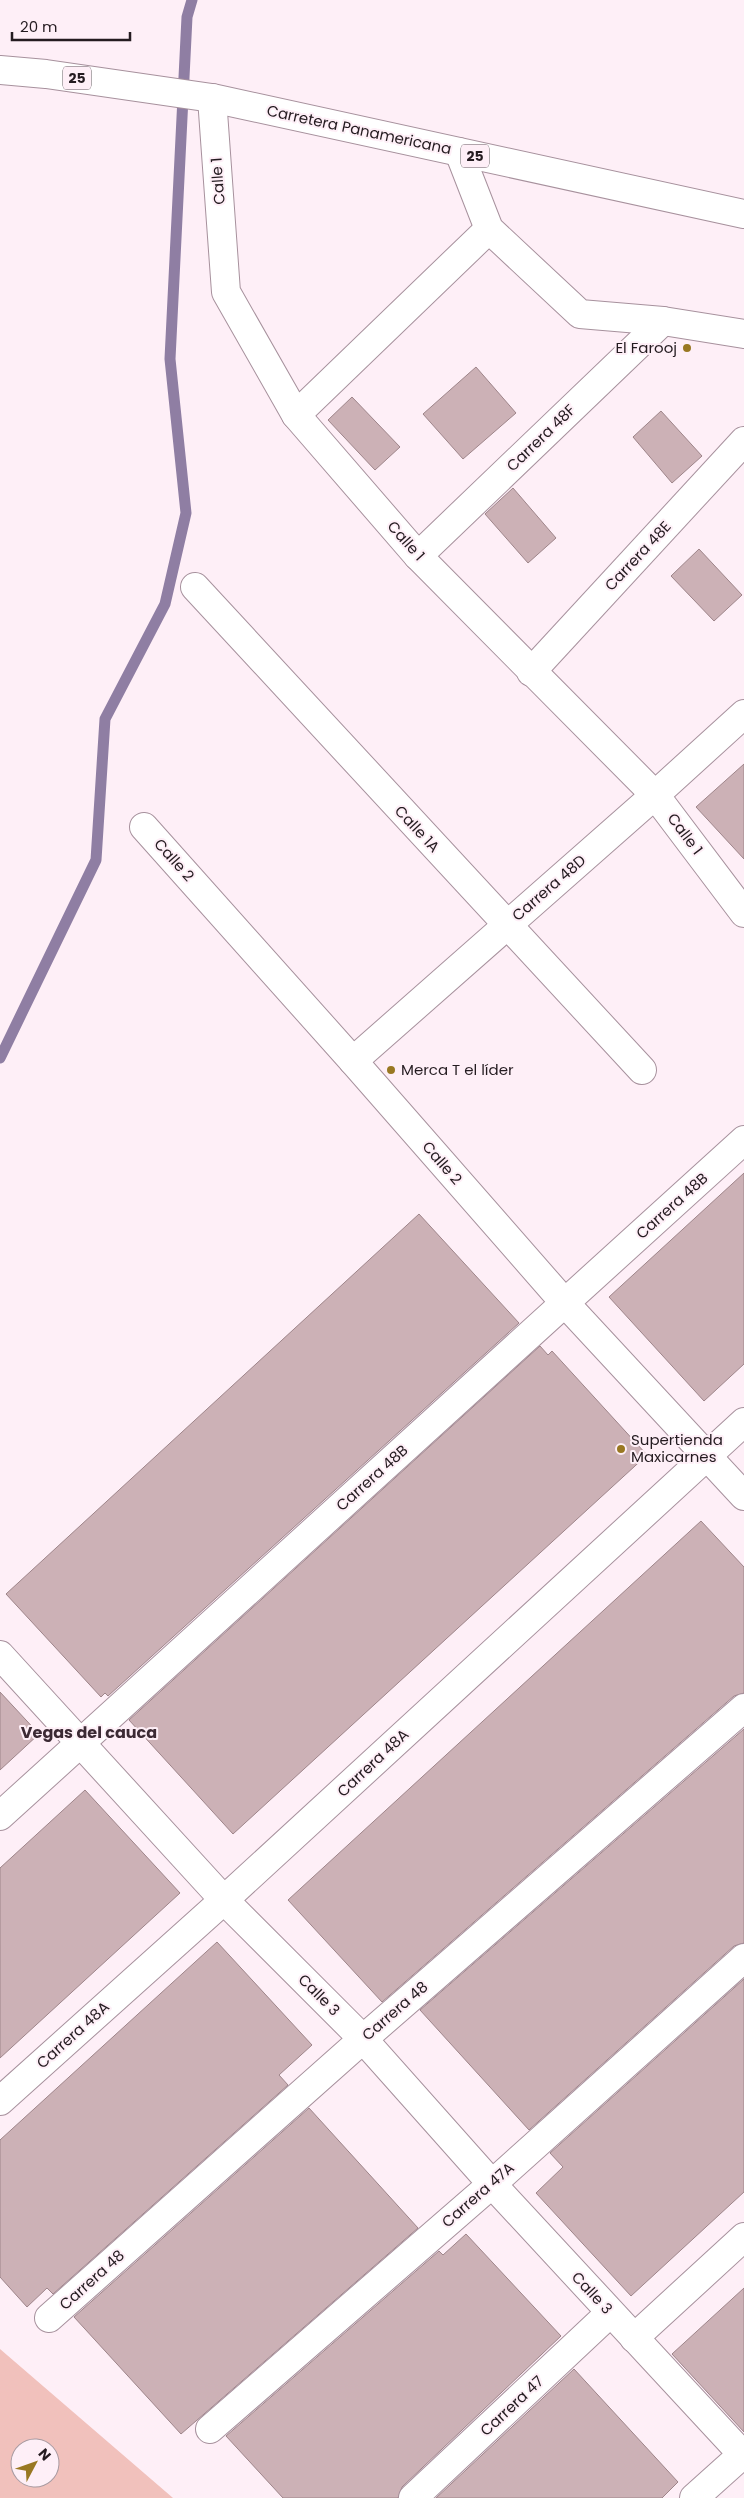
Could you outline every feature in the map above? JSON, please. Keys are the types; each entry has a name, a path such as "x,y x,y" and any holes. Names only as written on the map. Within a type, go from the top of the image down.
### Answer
{"main road":[{"name":"Carretera Panamericana","path":"0,70 46,74 209,98 744,214"},
{"name":"Calle 1","path":"209,98 226,292 296,415 418,556 531,672 656,795 744,913"},
{"path":"459,152 490,229 580,314 663,321 744,334"},
{"path":"296,415 490,229"},
{"name":"Carrera 48F","path":"418,556 663,321"},
{"name":"Carrera 48E","path":"531,672 744,441"},
{"name":"Calle 1A","path":"195,587 506,926 642,1070"},
{"name":"Carrera 48D","path":"354,1061 656,795 744,714"},
{"name":"Calle 2","path":"144,827 354,1061 564,1302 744,1496"},
{"name":"Carrera 48B","path":"0,1816 744,1140"},
{"name":"Carrera 48A","path":"0,2101 224,1900 744,1422"},
{"name":"Calle 3","path":"0,1655 224,1900 363,2039 492,2184 743,2455"},
{"name":"Carrera 48","path":"49,2318 363,2039 744,1708"},
{"name":"Carrera 47A","path":"210,2429 492,2184 744,1958"},
{"path":"634,2338 744,2237"},
{"name":"Carrera 47","path":"413,2498 610,2313"},
{"path":"694,2498 743,2455"}],"shaded area":[{"path":"0,2349 173,2498 0,2498"}],"building":[{"path":"476,367 516,413 463,459 423,414"},
{"path":"352,397 400,447 375,470 328,420"},
{"path":"661,411 702,456 672,483 633,437"},
{"path":"513,488 556,538 528,563 485,514"},
{"path":"699,549 742,595 714,621 671,576"},
{"path":"744,764 744,859 696,807"},
{"path":"744,1173 744,1364 704,1401 609,1297"},
{"path":"419,1214 519,1323 108,1696 105,1693 101,1697 6,1594"},
{"path":"540,1346 548,1355 552,1351 647,1455 233,1834 129,1720"},
{"path":"701,1521 744,1567 744,1693 734,1696 382,2002 288,1900"},
{"path":"0,1692 39,1734 0,1770"},
{"path":"744,1729 744,1943 734,1946 529,2130 420,2010"},
{"path":"85,1790 180,1893 0,2058 0,1868"},
{"path":"217,1942 312,2045 279,2075 288,2085 53,2294 47,2288 27,2307 0,2277 0,2140"},
{"path":"744,1979 744,2192 631,2296 536,2193 563,2167 550,2153"},
{"path":"309,2108 418,2228 181,2434 74,2317"},
{"path":"466,2234 561,2336 402,2487 398,2498 283,2498 226,2436 439,2251 443,2255"},
{"path":"744,2288 744,2432 672,2354"},
{"path":"574,2369 678,2482 662,2498 436,2498"}],"waterway":[{"path":"0,1058 96,860 105,719 165,604 186,513 170,359 187,17 192,0"}],"place":[{"name":"El Farooj","path":"687,348"},
{"name":"Merca T el líder","path":"391,1070"},
{"name":"Supertienda Maxicarnes","path":"621,1449"}],"district":[{"name":"Vegas del cauca","path":"89,1732"}]}
